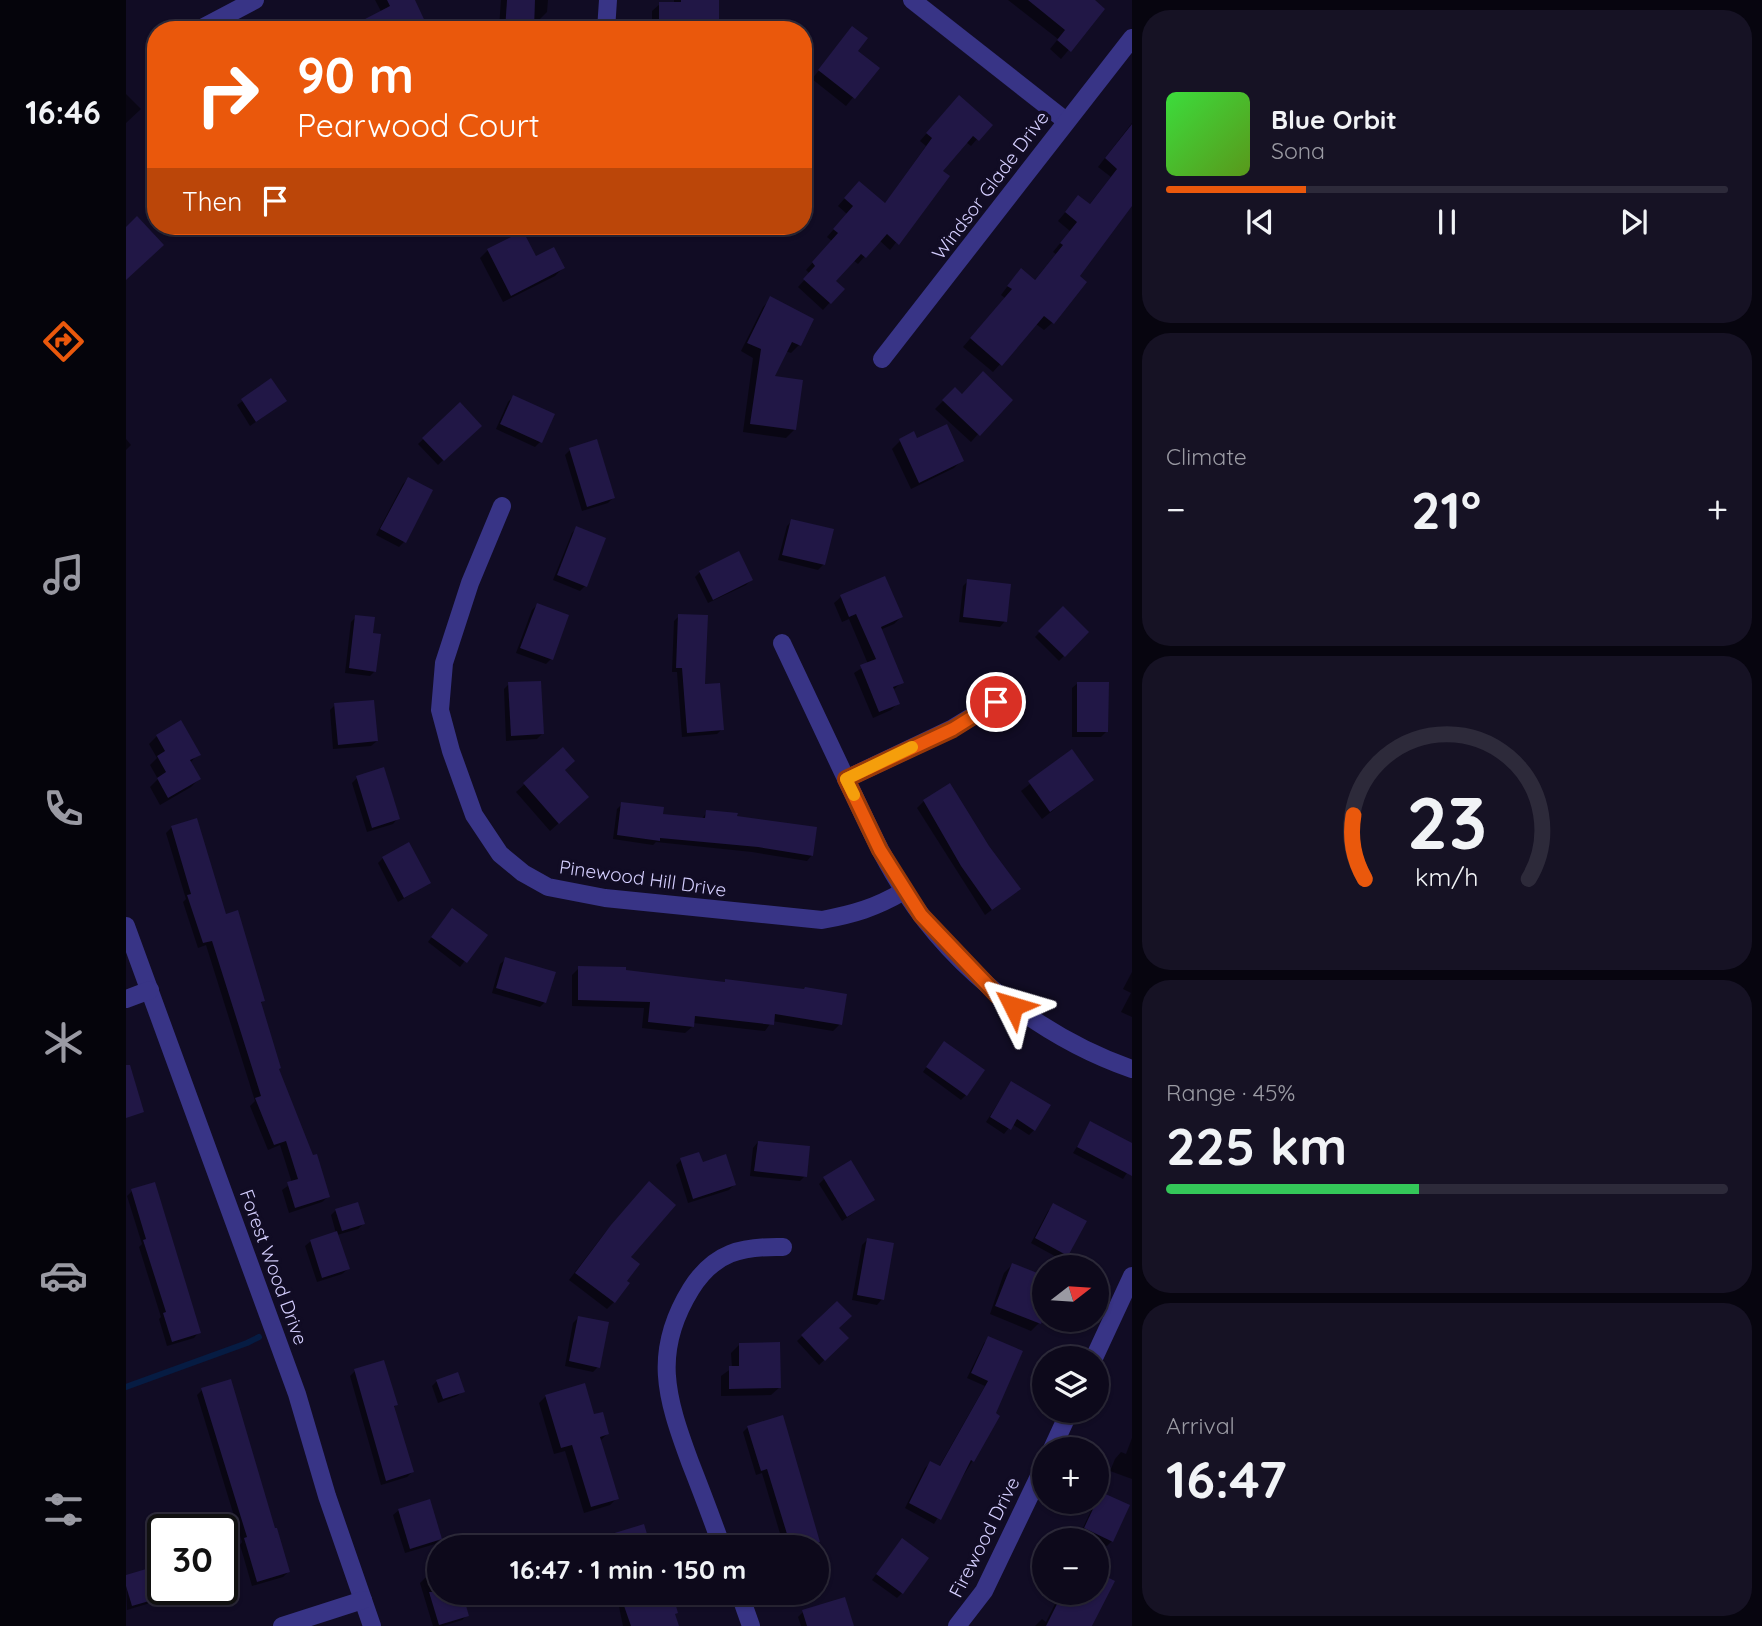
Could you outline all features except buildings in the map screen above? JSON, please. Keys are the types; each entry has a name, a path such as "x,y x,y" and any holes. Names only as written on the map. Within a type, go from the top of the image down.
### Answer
{"street":[{"path":"215,21 255,0"},
{"path":"607,21 608,0"},
{"path":"912,0 1066,121"},
{"name":"Windsor Glade Drive","path":"882,359 1132,38"},
{"name":"Pinewood Hill Drive","path":"502,506 470,583 444,663 440,710 451,751 474,815 500,855 523,873 548,887 605,898 822,920 876,907 904,891"},
{"path":"782,643 880,850 921,915 997,995 1069,1041 1132,1069"},
{"path":"846,779 953,729 996,702"},
{"name":"Forest Wood Drive","path":"126,926 297,1394 327,1496 373,1626"},
{"path":"126,999 150,990"},
{"path":"718,1535 672,1412 666,1386 669,1341 680,1307 698,1278 716,1261 752,1246 783,1247"},
{"path":"1100,1346 1132,1276"},
{"name":"Firewood Drive","path":"957,1626 985,1591 1032,1492"},
{"path":"282,1626 363,1600"},
{"path":"744,1605 751,1626"}],"waterway":[{"path":"126,1387 259,1337"}],"slow traffic":[{"path":"854,795 846,779 912,747"}],"route":[{"path":"996,702 953,729 846,779 880,850 921,915 997,995 1013,1006"}]}
